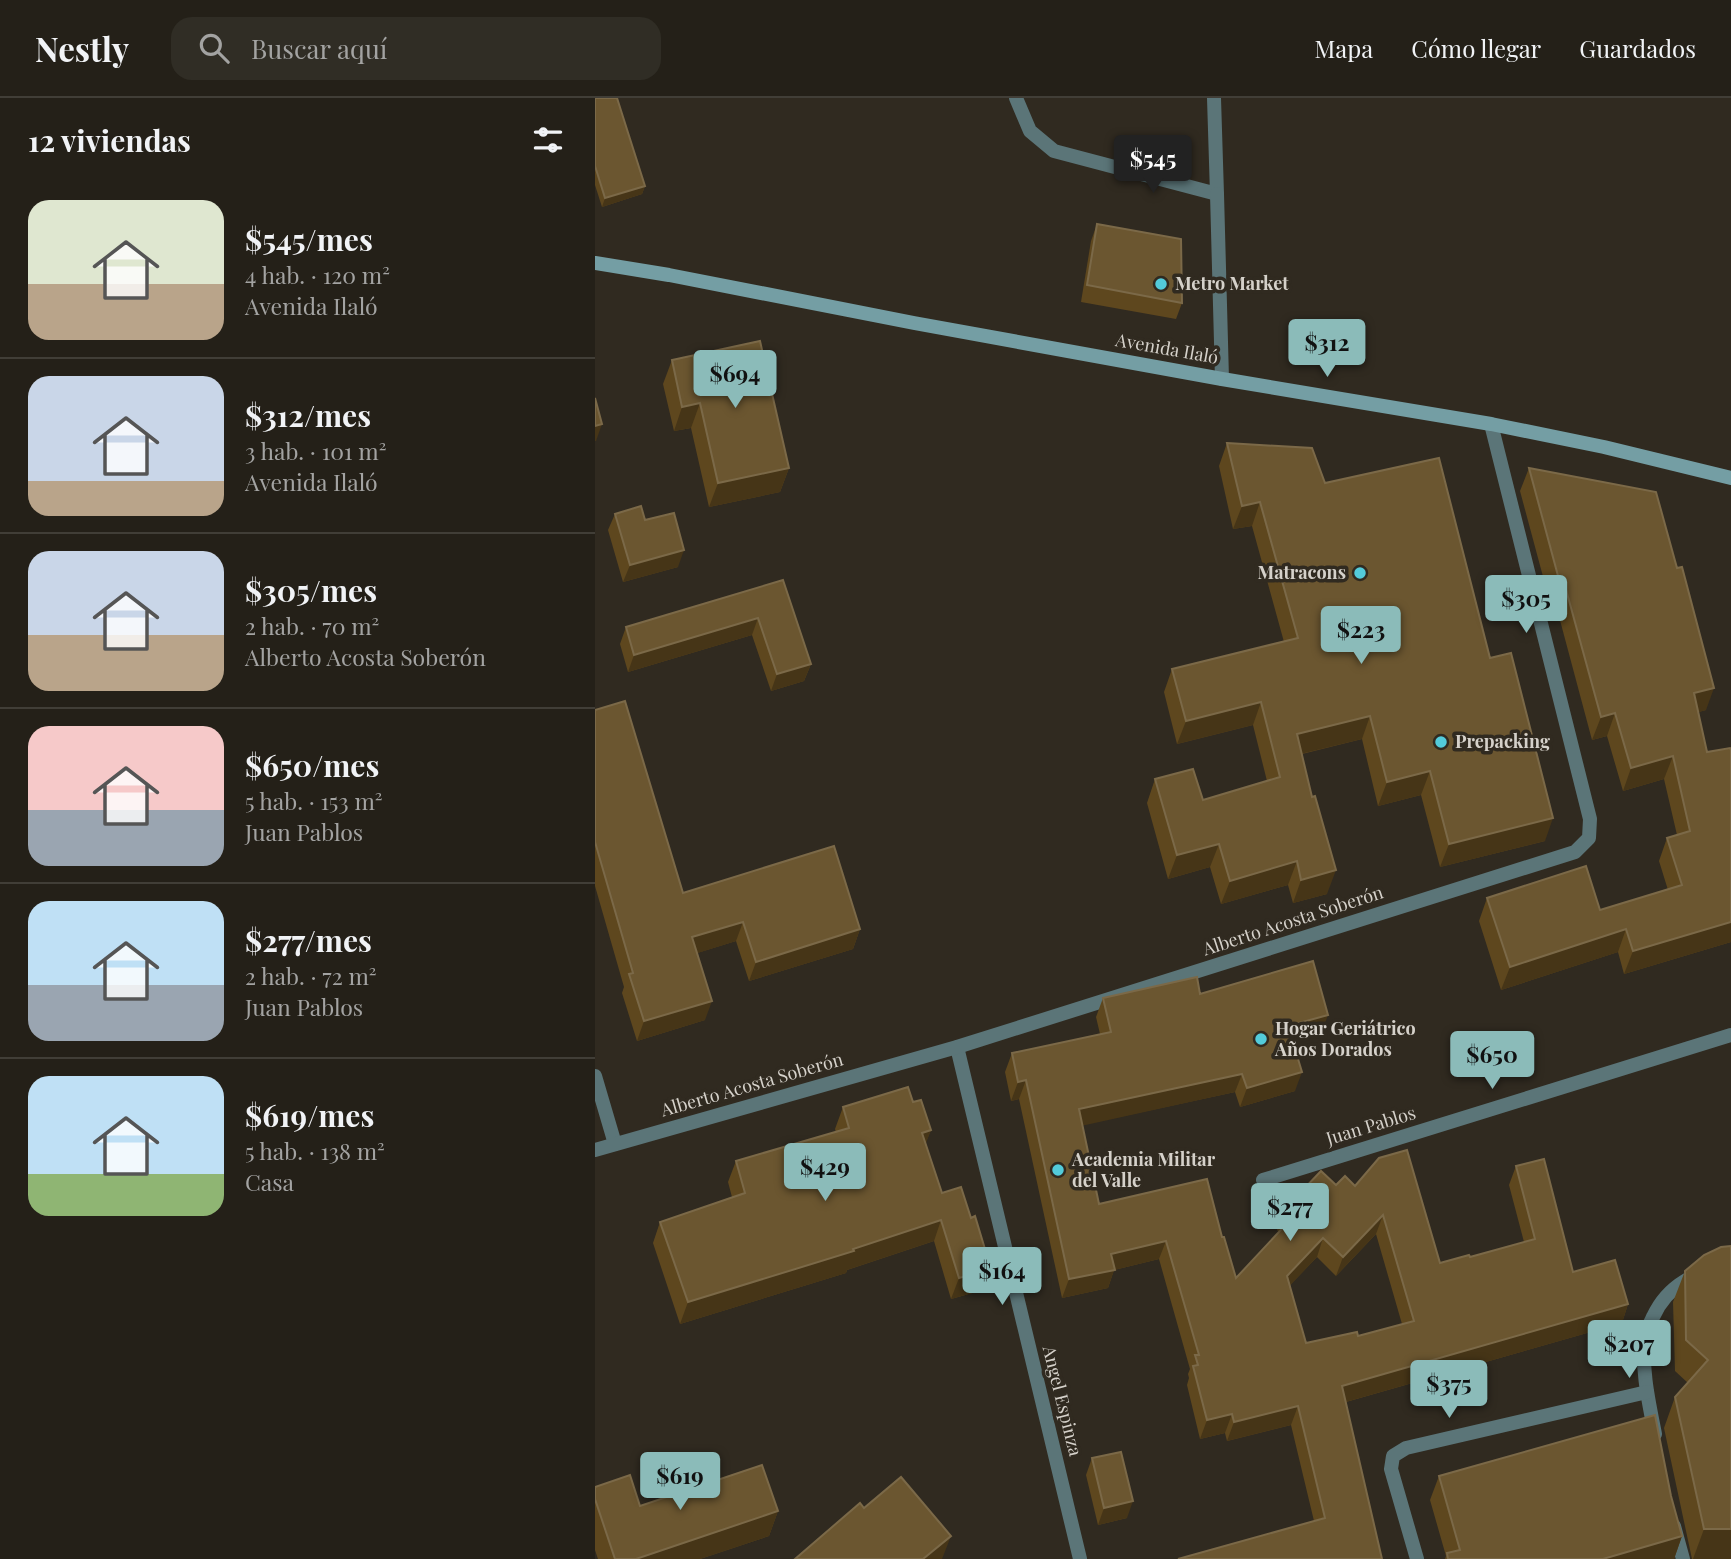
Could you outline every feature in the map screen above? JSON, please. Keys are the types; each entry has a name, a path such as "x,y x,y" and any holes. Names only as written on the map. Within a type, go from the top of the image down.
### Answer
{"main road":[{"name":"Avenida Ilaló","path":"595,263 1222,379 1491,424 1604,447 1731,478"}],"street":[{"path":"1016,98 1030,131 1054,151 1217,194"},
{"path":"1215,98 1222,379"},
{"name":"Alberto Acosta Soberón","path":"595,1150 957,1047 1575,852 1590,838 1590,819 1491,424"},
{"name":"Juan Pablos","path":"1263,1180 1731,1035"},
{"name":"Angel Espinza","path":"957,1047 1080,1559"},
{"path":"595,1076 615,1144"},
{"path":"1657,1442 1647,1392 1645,1335 1661,1300 1688,1278 1707,1269 1731,1265"},
{"path":"1417,1559 1391,1469 1393,1456 1406,1448 1647,1392"},
{"path":"1672,1518 1683,1559"}],"building":[{"path":"595,98 617,98 645,186 605,198 595,166"},
{"path":"1097,224 1181,239 1182,303 1087,285"},
{"path":"760,341 789,468 718,483 700,403 682,407 672,360"},
{"path":"595,398 602,424 595,426"},
{"path":"1227,443 1312,448 1325,483 1439,458 1490,658 1511,653 1553,818 1449,844 1430,771 1387,782 1370,716 1297,734 1312,797 1315,796 1336,870 1301,880 1297,861 1230,881 1219,844 1177,855 1155,779 1193,769 1203,800 1280,777 1261,702 1186,721 1172,669 1298,638 1260,502 1242,506"},
{"path":"1529,468 1656,492 1677,568 1682,567 1714,688 1694,693 1707,752 1731,750 1731,922 1633,951 1626,929 1510,967 1487,898 1586,866 1600,910 1682,885 1667,838 1690,831 1673,756 1631,768 1615,713 1601,717 1565,586 1561,587"},
{"path":"641,506 645,520 674,513 684,550 630,565 615,514"},
{"path":"783,580 811,664 777,674 758,618 634,655 626,627"},
{"path":"625,701 683,893 834,846 860,929 756,962 743,922 692,937 712,1001 644,1021 595,842 595,710"},
{"path":"1313,961 1328,1015 1288,1026 1302,1072 1247,1088 1242,1074 1079,1109 1099,1204 1207,1179 1236,1278 1291,1219 1283,1211 1321,1171 1336,1185 1345,1176 1355,1186 1379,1158 1407,1150 1440,1263 1535,1239 1516,1166 1544,1159 1573,1272 1615,1260 1628,1304 1342,1386 1382,1559 1178,1559 1325,1518 1298,1406 1234,1422 1232,1414 1207,1420 1193,1366 1198,1365 1195,1355 1199,1355 1166,1241 1111,1254 1115,1270 1069,1279 1026,1080 1018,1082 1012,1053 1111,1032 1103,998 1197,977 1200,994","holes":["1383,1215 1414,1321 1358,1336 1357,1332 1306,1343 1287,1276 1323,1238 1343,1257"]},
{"path":"908,1087 913,1102 921,1100 931,1130 922,1133 942,1193 961,1187 971,1218 975,1216 991,1269 959,1278 941,1220 853,1249 854,1251 688,1302 660,1222 745,1193 736,1161 849,1128 843,1107"},
{"path":"1731,1246 1731,1529 1704,1529 1675,1397 1708,1360 1686,1340 1685,1271 1704,1255 1721,1247"},
{"path":"1655,1415 1682,1536 1603,1559 1448,1559 1447,1553 1460,1550 1439,1476"},
{"path":"1121,1452 1133,1501 1104,1508 1092,1458"},
{"path":"762,1465 778,1511 636,1559 615,1559 595,1499 595,1487 630,1475 640,1506"},
{"path":"901,1477 951,1536 923,1559 795,1559 860,1503 864,1508"}],"place":[{"name":"Metro Market","path":"1161,284"},
{"name":"Matracons","path":"1360,573"},
{"name":"Prepacking","path":"1441,742"},
{"name":"Hogar Geriátrico Años Dorados","path":"1261,1039"},
{"name":"Academia Militar del Valle","path":"1058,1170"}]}
